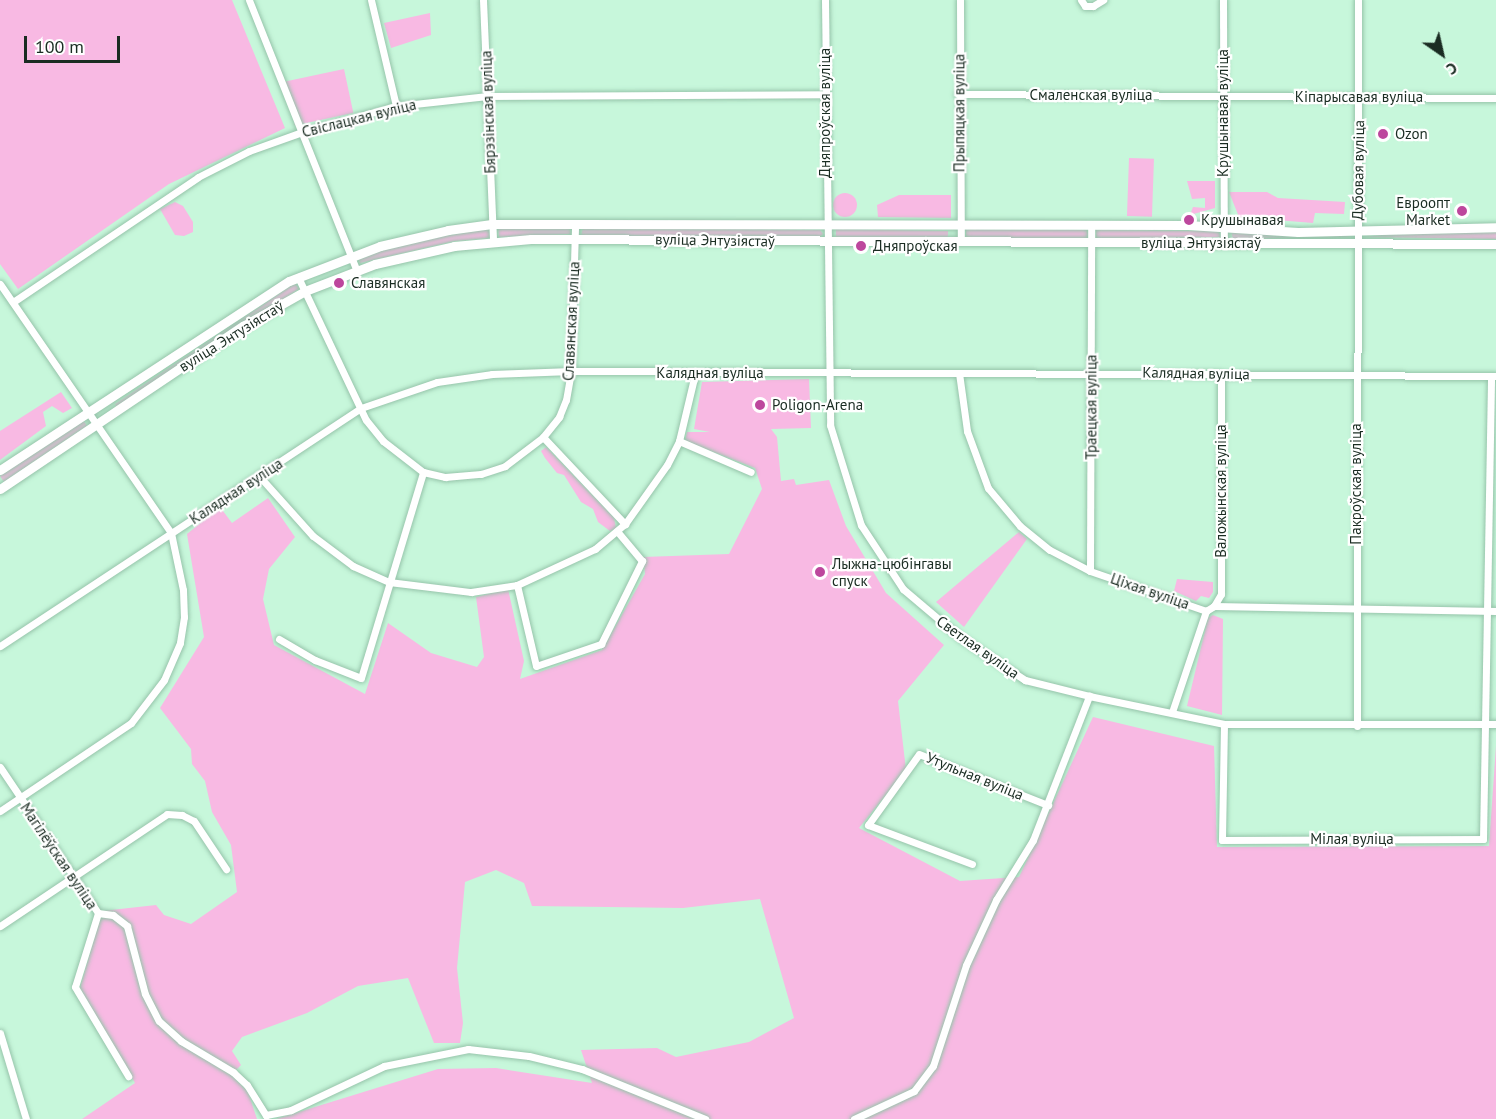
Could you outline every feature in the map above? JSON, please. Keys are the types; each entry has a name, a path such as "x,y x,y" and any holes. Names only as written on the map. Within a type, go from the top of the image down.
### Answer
{"street":[{"path":"249,0 356,269"},
{"path":"371,0 396,106"},
{"name":"Бярэзінская вуліца","path":"483,0 493,242"},
{"name":"Дняпроўская вуліца","path":"825,0 826,225 828,241"},
{"name":"Прыпяцкая вуліца","path":"960,0 958,94 961,242"},
{"path":"1081,0 1085,6 1093,6 1103,0"},
{"name":"Крушынавая вуліца","path":"1223,0 1224,243"},
{"name":"Дубовая вуліца","path":"1357,243 1358,0"},
{"name":"Свіслацкая вуліца","path":"13,302 198,177 249,151 302,132 396,106 487,96 825,94"},
{"name":"Смаленская вуліца","path":"958,94 1223,96"},
{"name":"Кіпарысавая вуліца","path":"1223,96 1496,98"},
{"name":"вуліца Энтузіястаў","path":"0,470 230,317 298,277 405,238 492,224 1224,226 1357,232 1496,227"},
{"name":"Славянская вуліца","path":"298,277 360,408 383,441 423,472 445,477 482,474 505,466 543,437 559,417 571,371 575,224"},
{"name":"Траецкая вуліца","path":"1090,571 1091,225"},
{"name":"вуліца Энтузіястаў","path":"0,489 243,326 305,291 356,269 427,250 493,242 574,240 1496,244"},
{"name":"Светлая вуліца","path":"828,241 830,425 850,498 861,525 903,589 961,638 1025,680 1089,696 1224,724 1492,725"},
{"name":"Пакроўская вуліца","path":"1357,243 1357,726"},
{"path":"0,284 171,533 183,590 184,617 180,643 164,680 131,723 0,811"},
{"name":"Калядная вуліца","path":"0,646 260,477 360,408 437,382 492,374 571,371 695,374 1092,372 1493,376"},
{"name":"Ціхая вуліца","path":"959,373 967,431 988,488 1026,531 1050,550 1090,571 1206,611 1214,606"},
{"path":"260,477 313,536 353,566 389,582 471,592 517,585 595,549 625,524 662,472 679,441 695,374"},
{"name":"Валожынская вуліца","path":"1214,606 1221,594 1221,374"},
{"path":"1492,725 1493,376"},
{"path":"543,437 625,524"},
{"path":"679,441 751,472"},
{"path":"279,639 315,660 361,678 423,472"},
{"path":"517,585 533,664 540,666 601,644 642,561 617,531"},
{"path":"1214,606 1492,611"},
{"path":"1173,712 1206,611"},
{"path":"854,1119 901,1099 925,1080 940,1052 966,965 996,900 1011,880 1048,805 1089,696"},
{"name":"Мілая вуліца","path":"1224,724 1222,840 1483,839 1492,725"},
{"name":"Утульная вуліца","path":"972,864 868,825 919,754 1048,805"},
{"name":"Магілёўская вуліца","path":"0,767 98,913 75,987 128,1076"},
{"path":"0,926 167,814 182,815 194,821 226,870"},
{"path":"98,913 121,919 127,926 145,994 159,1021 181,1041 233,1072 247,1085 266,1115 291,1110 384,1066 468,1049 529,1056 582,1069 705,1119"},
{"path":"0,1033 26,1119"}],"shaded area":[{"path":"0,0 232,0 285,128 169,184 18,289 0,264"},
{"path":"430,13 431,35 391,48 384,23"},
{"path":"344,69 353,113 295,125 285,81"},
{"path":"1129,158 1154,159 1152,217 1127,216"},
{"path":"1187,181 1215,181 1215,208 1190,215 1193,207 1205,208 1205,198 1192,199"},
{"path":"1229,192 1267,192 1278,198 1345,202 1344,214 1315,213 1313,223 1239,217"},
{"path":"845,193 853,197 857,205 853,213 845,217 837,213 833,205 837,197"},
{"path":"899,195 951,195 951,218 878,217 877,205"},
{"path":"175,202 183,206 193,222 193,232 184,236 175,235 160,209"},
{"path":"498,227 569,228 571,234 499,237"},
{"path":"583,227 820,230 823,234 819,238 581,236"},
{"path":"489,228 490,238 455,241 360,263 358,257 400,244"},
{"path":"836,229 948,231 948,239 836,237"},
{"path":"966,229 1087,230 1088,234 1087,239 966,238"},
{"path":"1096,230 1218,231 1221,237 1096,239"},
{"path":"1231,231 1348,236 1349,237 1233,239"},
{"path":"1496,232 1496,239 1365,237 1398,233"},
{"path":"295,283 299,289 119,410 115,404"},
{"path":"809,379 811,428 771,429 777,437 781,481 794,479 796,485 829,480 846,526 886,593 944,645 898,701 906,770 859,828 960,881 1019,877 1093,717 1214,746 1217,847 1489,846 1496,746 1496,1119 276,1119 438,1069 496,1068 592,1083 581,1050 657,1048 676,1057 749,1042 794,1018 760,899 683,908 532,906 524,883 496,870 465,882 457,968 463,1023 460,1043 434,1043 408,978 358,986 307,1013 242,1037 232,1051 241,1065 231,1075 248,1092 257,1119 82,1119 135,1083 80,988 102,911 156,905 164,915 191,924 237,892 231,845 212,812 205,781 192,764 191,749 160,708 204,637 187,534 220,507 232,523 268,498 295,537 269,569 263,599 274,645 365,694 388,623 431,653 477,667 484,657 476,597 508,589 524,661 520,679 602,650 645,574 643,557 729,554 762,489 755,468 685,441 687,432 710,432 694,429 702,382"},
{"path":"61,392 72,408 63,413 52,406 43,412 46,426 0,460 0,431"},
{"path":"83,420 87,426 4,482 0,476"},
{"path":"546,447 614,518 616,528 610,531 598,522 593,509 581,502 564,475 557,473 545,458 541,451"},
{"path":"1019,532 1027,539 964,627 936,602"},
{"path":"1177,579 1213,582 1213,592 1209,598 1201,596 1196,601 1174,591"},
{"path":"1213,615 1223,619 1222,715 1187,706 1208,618"}],"place":[{"name":"Ozon","path":"1383,134"},
{"name":"Евроопт Market","path":"1462,211"},
{"name":"Крушынавая","path":"1189,220"},
{"name":"Дняпроўская","path":"861,246"},
{"name":"Славянская","path":"339,283"},
{"name":"Poligon-Arena","path":"760,405"},
{"name":"Лыжна-цюбінгавы спуск","path":"820,572"}]}
